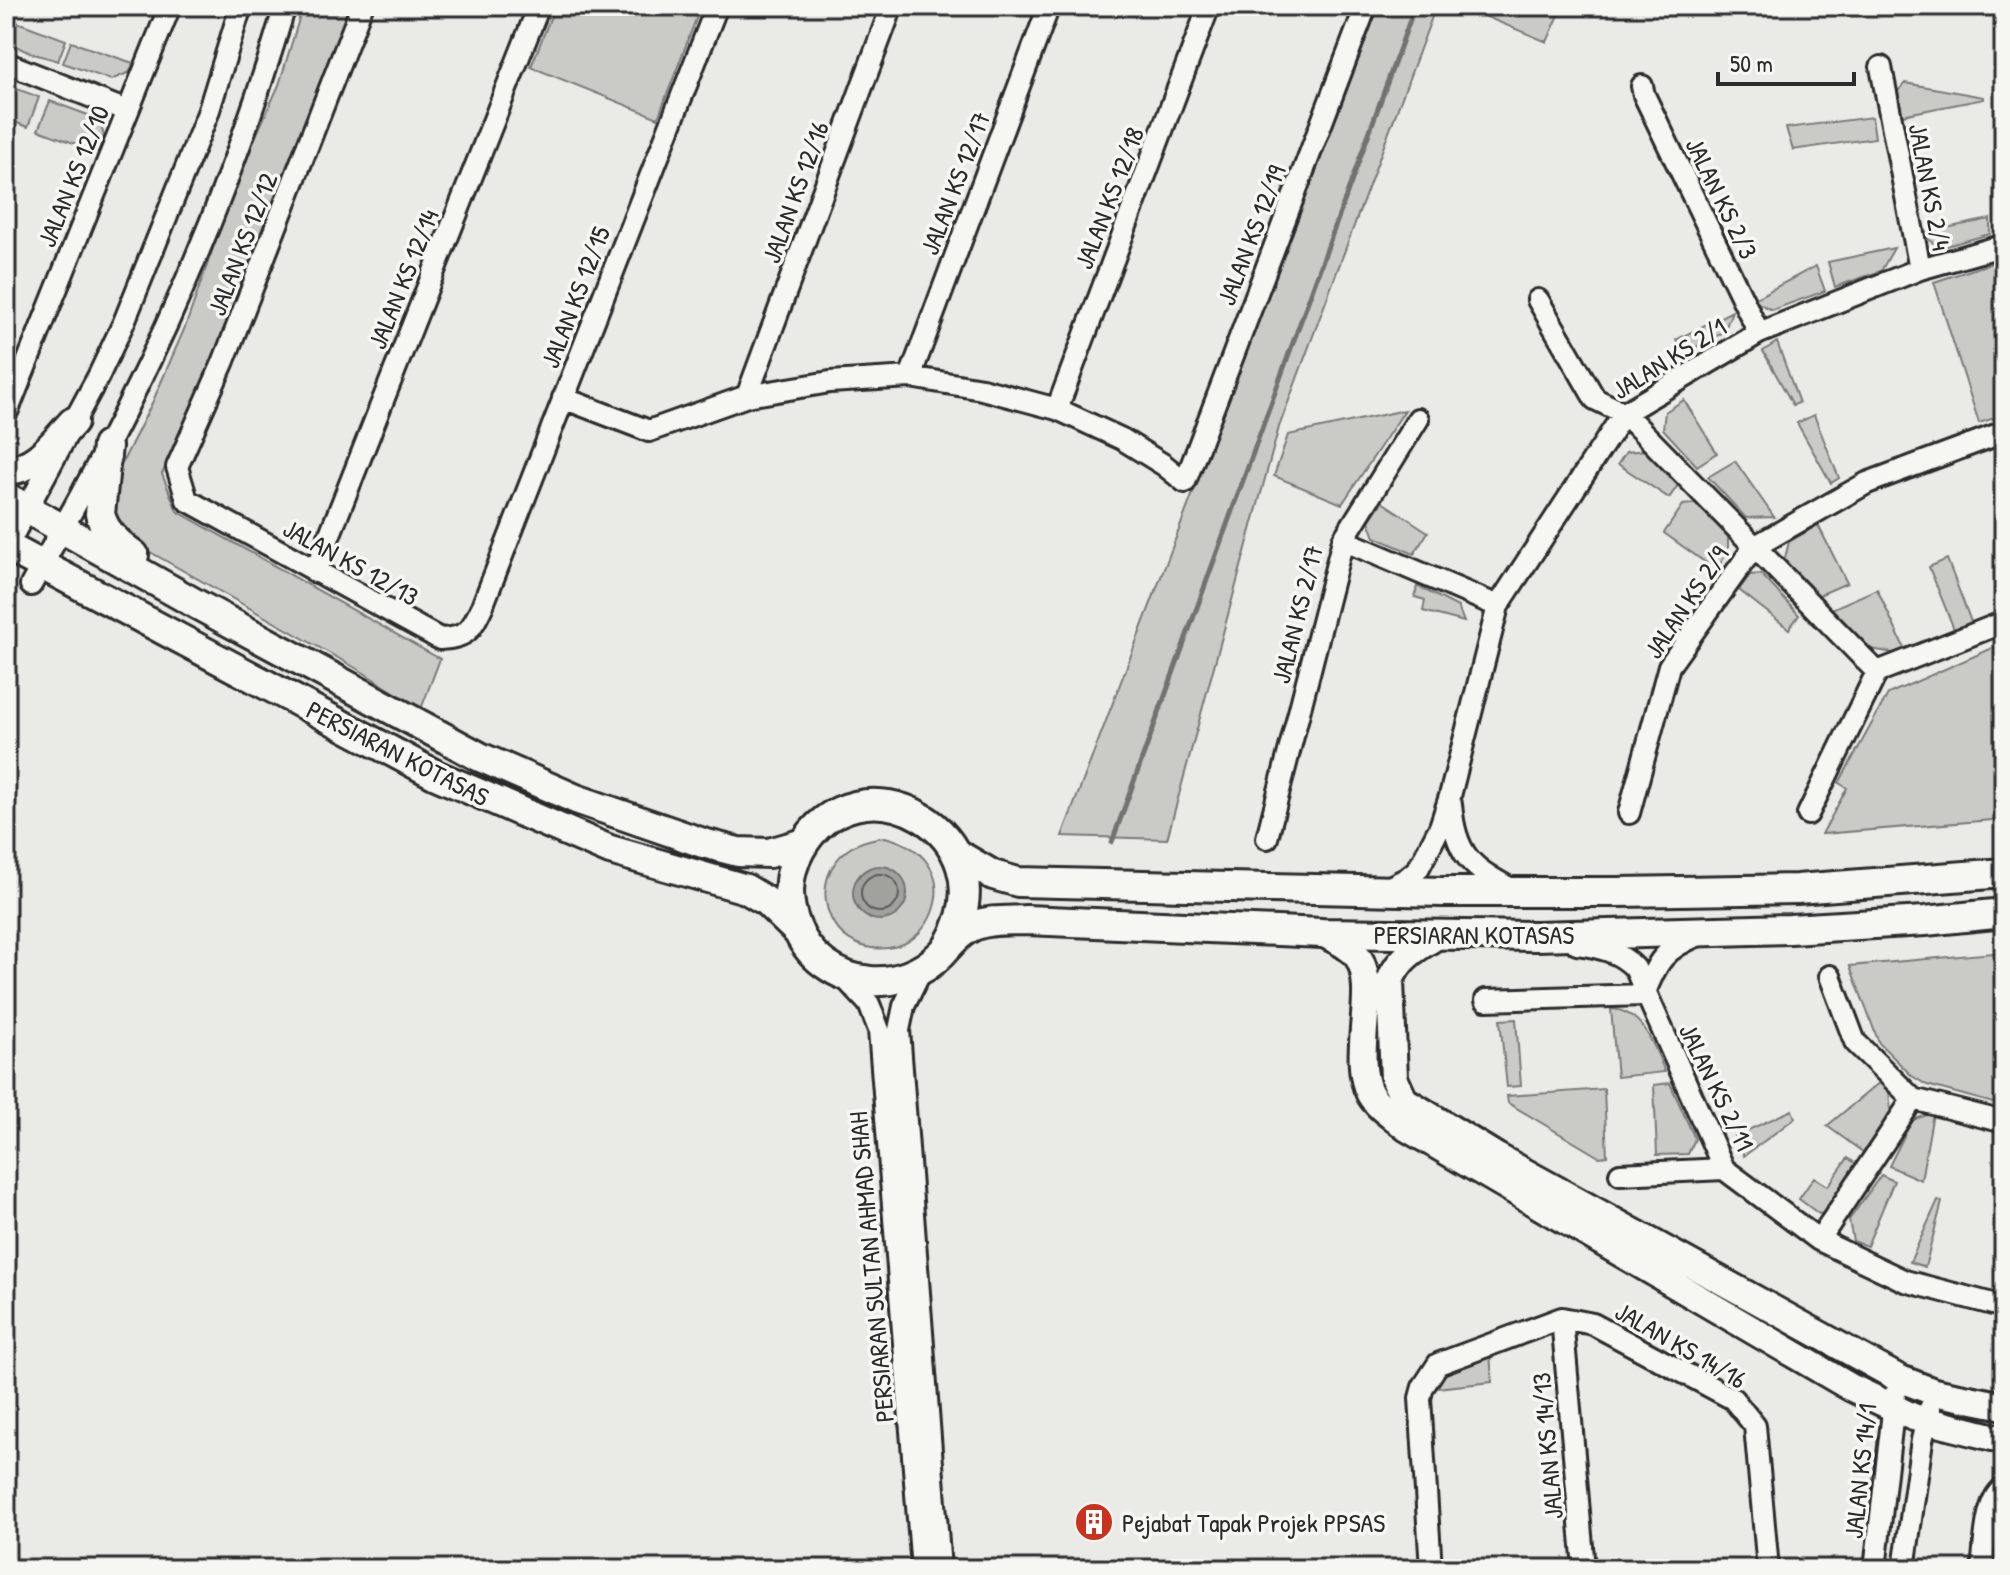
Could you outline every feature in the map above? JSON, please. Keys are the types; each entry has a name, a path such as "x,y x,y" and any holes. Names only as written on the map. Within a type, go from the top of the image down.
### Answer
{"main road":[{"path":"6,470 18,469 37,459 73,422"},
{"path":"107,446 100,514 106,531 122,547 198,605"},
{"path":"17,503 198,605"},
{"name":"PERSIARAN KOTASAS","path":"6,546 36,575 436,775 610,850 746,889 777,910 816,956 841,974 871,981 901,978 922,969 940,954 958,929 965,899 965,884 957,854 939,829 927,819 899,807 868,805 839,813 814,831 804,843 792,871 789,902 798,932"},
{"name":"PERSIARAN KOTASAS","path":"198,605 448,741 576,799 679,836 738,852 769,853 804,843"},
{"name":"PERSIARAN KOTASAS","path":"957,854 993,875 1018,882 1384,890 1797,889 2004,873"},
{"name":"PERSIARAN KOTASAS","path":"950,942 970,927 986,921 1027,920 1322,933 1536,936 1925,921 2004,913"}],"street":[{"name":"JALAN KS 12/10","path":"8,410 170,6"},
{"path":"6,546 17,503 73,422 99,375 152,256 208,113 241,6"},
{"path":"36,575 153,354 246,129 285,6"},
{"name":"JALAN KS 12/12","path":"187,500 177,467 240,321 362,6"},
{"name":"JALAN KS 12/14","path":"315,572 539,6"},
{"name":"JALAN KS 12/15","path":"482,607 717,6"},
{"name":"JALAN KS 12/16","path":"747,396 892,6"},
{"name":"JALAN KS 12/17","path":"910,377 1049,6"},
{"name":"JALAN KS 12/18","path":"1057,409 1209,6"},
{"name":"JALAN KS 12/19","path":"1057,409 1122,439 1185,482 1366,6"},
{"path":"6,63 127,111"},
{"name":"JALAN KS 2/4","path":"1881,67 1920,269"},
{"name":"JALAN KS 2/3","path":"1642,86 1759,333"},
{"name":"JALAN KS 2/1","path":"1384,890 1418,869 1440,827 1498,606 1624,413 1759,333 1920,269 1998,247 2004,248"},
{"path":"1538,300 1595,399 1624,413 1877,672"},
{"path":"563,398 649,431 747,396 830,382 910,377 982,389 1057,409"},
{"name":"JALAN KS 2/17","path":"1267,838 1343,540 1418,419"},
{"name":"JALAN KS 2/9","path":"1629,813 1669,666 1754,547 1867,483 2004,432"},
{"name":"JALAN KS 12/13","path":"187,500 440,639 457,638 472,628 482,607"},
{"path":"1343,540 1498,606"},
{"path":"1808,814 1877,672 2004,622"},
{"path":"1450,796 1453,829 1466,857 1490,878 1515,891"},
{"path":"1486,1000 1644,995 1654,967 1667,952 1682,942 1710,931"},
{"path":"1322,933 1351,949 1362,968 1366,1078 1370,1094 1393,1117 1850,1387 1927,1422 2004,1440"},
{"path":"1438,935 1403,958 1395,967 1390,981 1394,1078 1404,1100 1497,1157 1898,1378 1934,1392 2004,1406"},
{"name":"JALAN KS 2/11","path":"1536,936 1602,948 1626,958 1635,968 1644,995 1724,1169 1819,1240 1905,1281 2004,1307"},
{"name":"PERSIARAN SULTAN AHMAD SHAH","path":"922,969 904,1006 899,1030 940,1569"},
{"name":"PERSIARAN SULTAN AHMAD SHAH","path":"841,974 869,1004 879,1030 922,1569"},
{"path":"1830,976 1855,1042 1913,1099 2004,1122"},
{"path":"1819,1240 1913,1099"},
{"path":"1620,1174 1724,1169"},
{"path":"1431,1569 1420,1398 1423,1387 1438,1364 1562,1318"},
{"name":"JALAN KS 14/16","path":"1562,1318 1593,1324 1733,1399 1755,1426 1768,1569"},
{"name":"JALAN KS 14/13","path":"1562,1318 1584,1569"},
{"name":"JALAN KS 14/1","path":"1875,1569 1898,1378"},
{"path":"1904,1569 1934,1392"},
{"path":"1982,1569 1998,1495"}],"shaded area":[{"path":"303,6 350,6 225,339 162,474 177,511 440,659 421,709 361,671 136,544 110,517 114,479 186,325 240,171 279,85"},
{"path":"555,6 701,6 658,118 531,67"},
{"path":"1379,6 1436,6 1279,427 1167,839 1062,836"},
{"path":"1460,6 1563,6 1547,42"},
{"path":"6,18 66,40 58,61 21,49 10,38"},
{"path":"71,42 133,63 130,72 111,80 63,63"},
{"path":"1905,83 1984,99 1902,115 1898,91"},
{"path":"6,85 39,97 28,127 6,119"},
{"path":"50,101 99,119 104,136 98,152 38,130"},
{"path":"1872,117 1875,138 1793,150 1786,128"},
{"path":"1990,219 1990,234 1939,248 1921,233"},
{"path":"1894,248 1881,271 1835,287 1828,262"},
{"path":"2004,261 2004,415 1979,423 1934,282"},
{"path":"1816,266 1825,291 1772,310 1752,300"},
{"path":"1732,311 1724,332 1683,354 1676,340"},
{"path":"1777,342 1799,403 1793,405 1763,351"},
{"path":"1684,400 1717,453 1697,466 1663,429 1665,412"},
{"path":"1405,410 1342,504 1274,476 1288,435"},
{"path":"1814,415 1839,478 1831,483 1797,423"},
{"path":"1646,450 1678,485 1669,498 1618,464 1626,452"},
{"path":"1735,461 1774,517 1746,518 1708,477"},
{"path":"1382,502 1428,532 1414,554 1375,537 1369,521"},
{"path":"1701,503 1728,531 1728,552 1716,570 1664,533 1683,505"},
{"path":"1818,525 1847,583 1817,596 1784,562 1789,542"},
{"path":"1947,559 1973,627 1956,634 1929,567"},
{"path":"1761,574 1799,615 1789,629 1739,590 1750,575"},
{"path":"1417,586 1458,607 1464,622 1423,611 1425,600 1415,597"},
{"path":"1877,589 1907,654 1866,648 1829,610"},
{"path":"2004,643 2004,819 1822,834 1847,788 1839,783 1888,694"},
{"path":"885,837 898,841 920,855 933,874 936,899 932,913 919,933 904,944 870,948 849,939 834,923 826,903 827,881 836,861 856,845","holes":["893,870 905,884 870,919 854,900 860,875"]},
{"path":"2004,952 2004,1106 1927,1085 1912,1076 1879,1043 1850,966"},
{"path":"1611,1009 1622,1011 1640,1023 1665,1072 1617,1077"},
{"path":"1516,1019 1521,1086 1507,1087 1500,1020"},
{"path":"1881,1081 1889,1089 1891,1117 1867,1155 1827,1126"},
{"path":"1670,1083 1695,1139 1688,1154 1657,1155 1654,1085"},
{"path":"1604,1089 1607,1156 1599,1157 1508,1103 1507,1096"},
{"path":"1792,1110 1795,1118 1744,1156 1735,1136"},
{"path":"1933,1113 1921,1180 1889,1166 1912,1120"},
{"path":"1848,1158 1860,1167 1831,1212 1819,1214 1799,1199 1814,1177 1828,1186"},
{"path":"1881,1175 1894,1181 1867,1246 1853,1241 1849,1220"},
{"path":"1938,1200 1942,1202 1925,1267 1910,1262"},
{"path":"1490,1351 1492,1382 1427,1389 1440,1369"}],"water":[{"path":"880,866 899,874 907,893 899,912 880,920 861,912 853,893 861,874"}],"waterway":[{"path":"1112,842 1415,6"}],"place":[{"name":"Pejabat Tapak Projek PPSAS","path":"1094,1522"}]}
